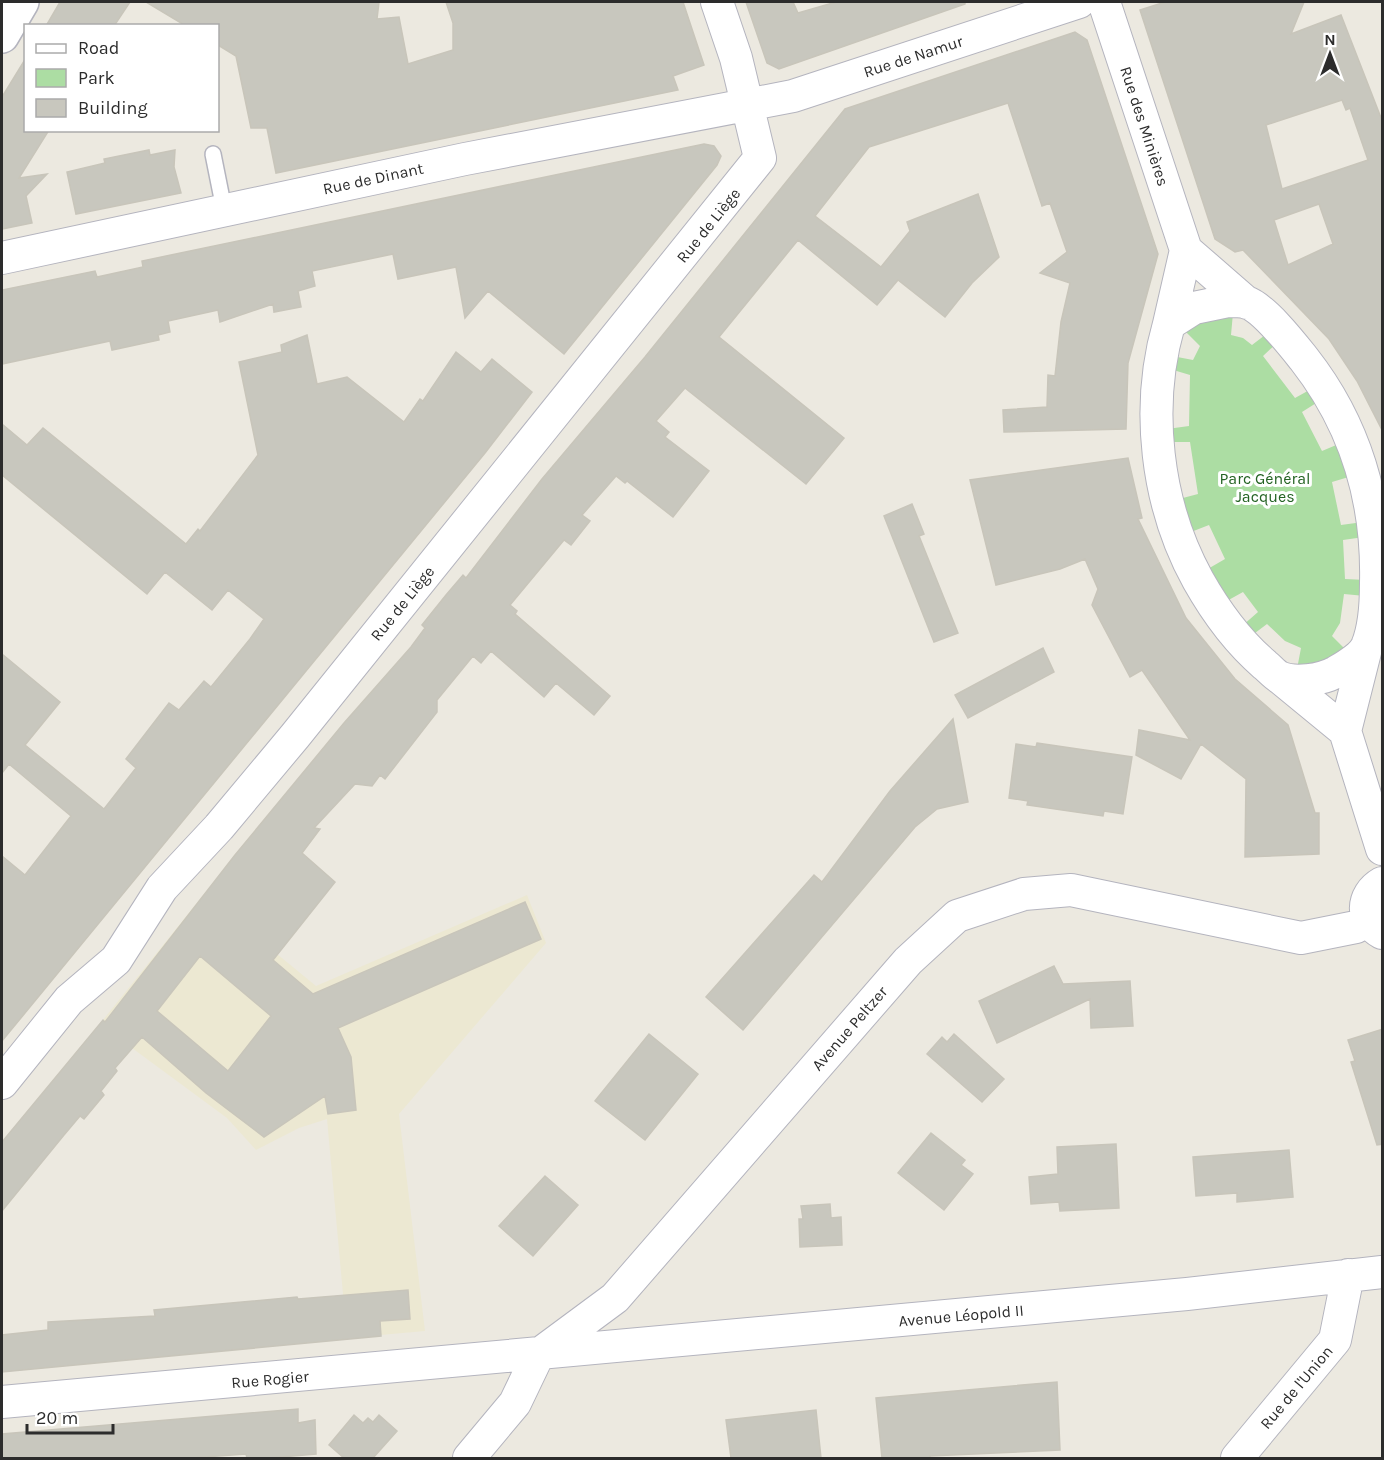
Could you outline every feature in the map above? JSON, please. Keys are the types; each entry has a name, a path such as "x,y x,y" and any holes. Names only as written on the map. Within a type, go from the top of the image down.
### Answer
{"street":[{"path":"2,36 22,2"},
{"path":"717,2 736,58 746,105"},
{"name":"Rue de Namur","path":"746,105 793,96 1079,2"},
{"name":"Rue des Minières","path":"1104,2 1186,250"},
{"name":"Rue de Dinant","path":"2,258 224,209 746,105"},
{"name":"Rue de Liège","path":"2,1083 69,1000 116,960 162,888 219,827 295,736 745,178 760,158 746,105"},
{"path":"1345,731 1245,647 1208,598 1191,567 1164,490 1156,403 1160,358 1186,250 1281,330 1307,363 1337,410 1356,449 1375,530 1376,600 1345,731 1383,849"},
{"path":"1169,324 1194,308 1208,303 1228,301 1247,303"},
{"path":"1279,677 1304,681 1327,677 1349,664 1366,648"},
{"path":"1375,927 1366,903 1369,895 1383,883"},
{"name":"Avenue Peltzer","path":"469,1458 515,1403 538,1355 615,1298 908,960 957,916 1024,894 1071,890 1301,938 1356,927 1375,927"},
{"name":"Avenue Léopold II","path":"538,1355 1187,1294 1383,1272"},
{"name":"Rue de l'Union","path":"1237,1458 1335,1340 1348,1275"},
{"name":"Rue Rogier","path":"2,1402 538,1355"}],"lane":[{"path":"213,154 224,209"}],"shaded area":[{"path":"204,894 316,986 527,895 546,943 399,1114 425,1331 347,1338 327,1119 299,1128 256,1150 227,1118 132,1048 103,1020"}],"green space":[{"name":"Parc Général Jacques","path":"1233,313 1231,335 1243,338 1252,345 1269,332 1278,342 1263,356 1295,398 1313,388 1321,400 1302,412 1322,451 1341,443 1352,476 1332,482 1341,525 1363,522 1364,537 1343,540 1345,579 1366,580 1365,596 1344,594 1340,623 1332,636 1347,651 1341,657 1297,669 1301,648 1285,641 1267,624 1251,636 1242,626 1258,612 1243,592 1225,602 1206,570 1225,559 1209,525 1191,532 1179,499 1198,494 1190,442 1168,442 1167,429 1189,426 1190,375 1170,369 1172,356 1193,360 1200,346 1185,331 1195,323"}],"building":[{"path":"60,2 130,2 115,24 47,24"},
{"path":"146,2 379,2 377,19 399,17 408,64 453,50 453,23 446,2 683,2 704,65 673,76 678,90 276,173 267,128 251,128 236,56 219,46 219,24 183,24"},
{"path":"746,2 793,2 798,13 836,2 965,2 965,4 779,69 767,63"},
{"path":"1165,2 1304,2 1291,34 1341,15 1383,123 1383,432 1357,381 1329,339 1243,250 1235,252 1215,239 1140,10","holes":["1342,100 1346,110 1350,108 1368,160 1282,189 1266,125","1319,204 1333,244 1288,265 1274,220"]},
{"path":"1075,32 1087,40 1158,254 1128,363 1126,429 1004,432 1003,410 1047,407 1048,375 1055,376 1061,322 1070,283 1040,273 1067,252 1050,203 1042,206 1008,103 869,147 815,216 881,267 910,231 907,222 978,194 999,257 972,283 945,317 898,280 877,305 798,240 719,337 844,438 806,484 685,388 656,421 669,432 665,437 709,471 673,517 627,481 625,483 616,476 582,515 590,521 571,545 564,540 510,605 517,611 515,614 610,696 594,715 556,683 544,697 491,651 481,663 473,656 437,700 437,712 385,779 380,775 372,786 355,784 314,828 320,829 302,853 335,882 273,960 313,994 525,902 541,939 338,1028 351,1057 356,1110 328,1114 325,1096 264,1137 206,1093 142,1037 115,1068 117,1071 101,1091 104,1095 84,1119 80,1116 2,1211 2,1142 103,1020 105,1022 235,855 344,723 411,647 425,628 422,625 446,595 463,575 466,578 542,479 645,357 845,109","holes":["200,956 271,1016 228,1071 157,1011"]},
{"path":"24,61 24,132 48,132 19,178 47,174 26,196 32,223 2,229 2,97"},
{"path":"704,144 714,146 721,156 717,165 564,354 488,291 465,318 456,267 398,279 393,254 312,271 315,286 298,291 301,307 274,312 273,304 220,322 218,310 168,321 170,332 158,335 159,340 112,350 110,341 2,364 2,290 95,271 97,277 143,267 142,261"},
{"path":"149,150 150,155 175,150 174,167 181,193 76,214 67,172 105,163 104,159"},
{"path":"307,335 317,384 347,377 404,422 420,399 423,401 456,352 481,372 492,359 532,392 485,453 2,1041 2,856 25,875 71,816 9,764 2,773 2,654 60,702 25,745 104,809 136,768 126,759 169,703 179,710 204,681 211,687 264,619 228,590 212,610 165,572 147,594 2,475 2,424 27,445 43,428 186,544 198,529 200,531 258,455 239,362 282,352 281,345"},
{"path":"1128,458 1142,518 1138,519 1186,618 1235,679 1288,725 1315,813 1319,813 1319,854 1245,857 1246,779 1201,744 1181,779 1136,755 1139,730 1190,740 1142,670 1130,677 1092,605 1098,589 1085,559 1060,569 996,585 970,480"},
{"path":"912,504 924,534 919,536 958,633 934,642 884,516"},
{"path":"1043,648 1054,672 968,718 955,695"},
{"path":"953,719 968,802 937,809 915,827 743,1030 706,997 814,875 822,882 890,791"},
{"path":"1037,743 1132,757 1123,814 1104,811 1103,816 1027,805 1028,801 1009,798 1016,744 1036,747"},
{"path":"1054,966 1063,984 1130,981 1133,1026 1091,1028 1090,999 997,1043 979,1001"},
{"path":"1383,1029 1383,1144 1377,1145 1351,1062 1355,1061 1348,1040"},
{"path":"649,1034 698,1074 645,1140 595,1101"},
{"path":"954,1034 1004,1079 982,1102 927,1054 942,1037 947,1042"},
{"path":"931,1133 965,1160 961,1165 973,1174 944,1210 898,1173"},
{"path":"1116,1144 1119,1208 1060,1211 1059,1202 1031,1204 1029,1177 1058,1174 1057,1147"},
{"path":"1289,1150 1293,1197 1237,1202 1237,1193 1196,1196 1193,1157"},
{"path":"545,1176 578,1205 533,1256 499,1226"},
{"path":"830,1204 831,1218 841,1217 842,1245 800,1247 799,1219 803,1219 801,1206"},
{"path":"408,1290 410,1319 380,1321 381,1336 2,1372 2,1335 48,1330 48,1322 155,1316 154,1310"},
{"path":"1057,1382 1060,1450 930,1456 930,1458 882,1458 876,1398"},
{"path":"298,1409 298,1423 315,1420 316,1454 269,1458 247,1458 246,1454 191,1458 2,1458 2,1434"},
{"path":"816,1410 821,1458 731,1458 726,1420"},
{"path":"354,1415 363,1423 368,1418 373,1422 379,1415 397,1431 373,1458 344,1458 329,1445"}]}
